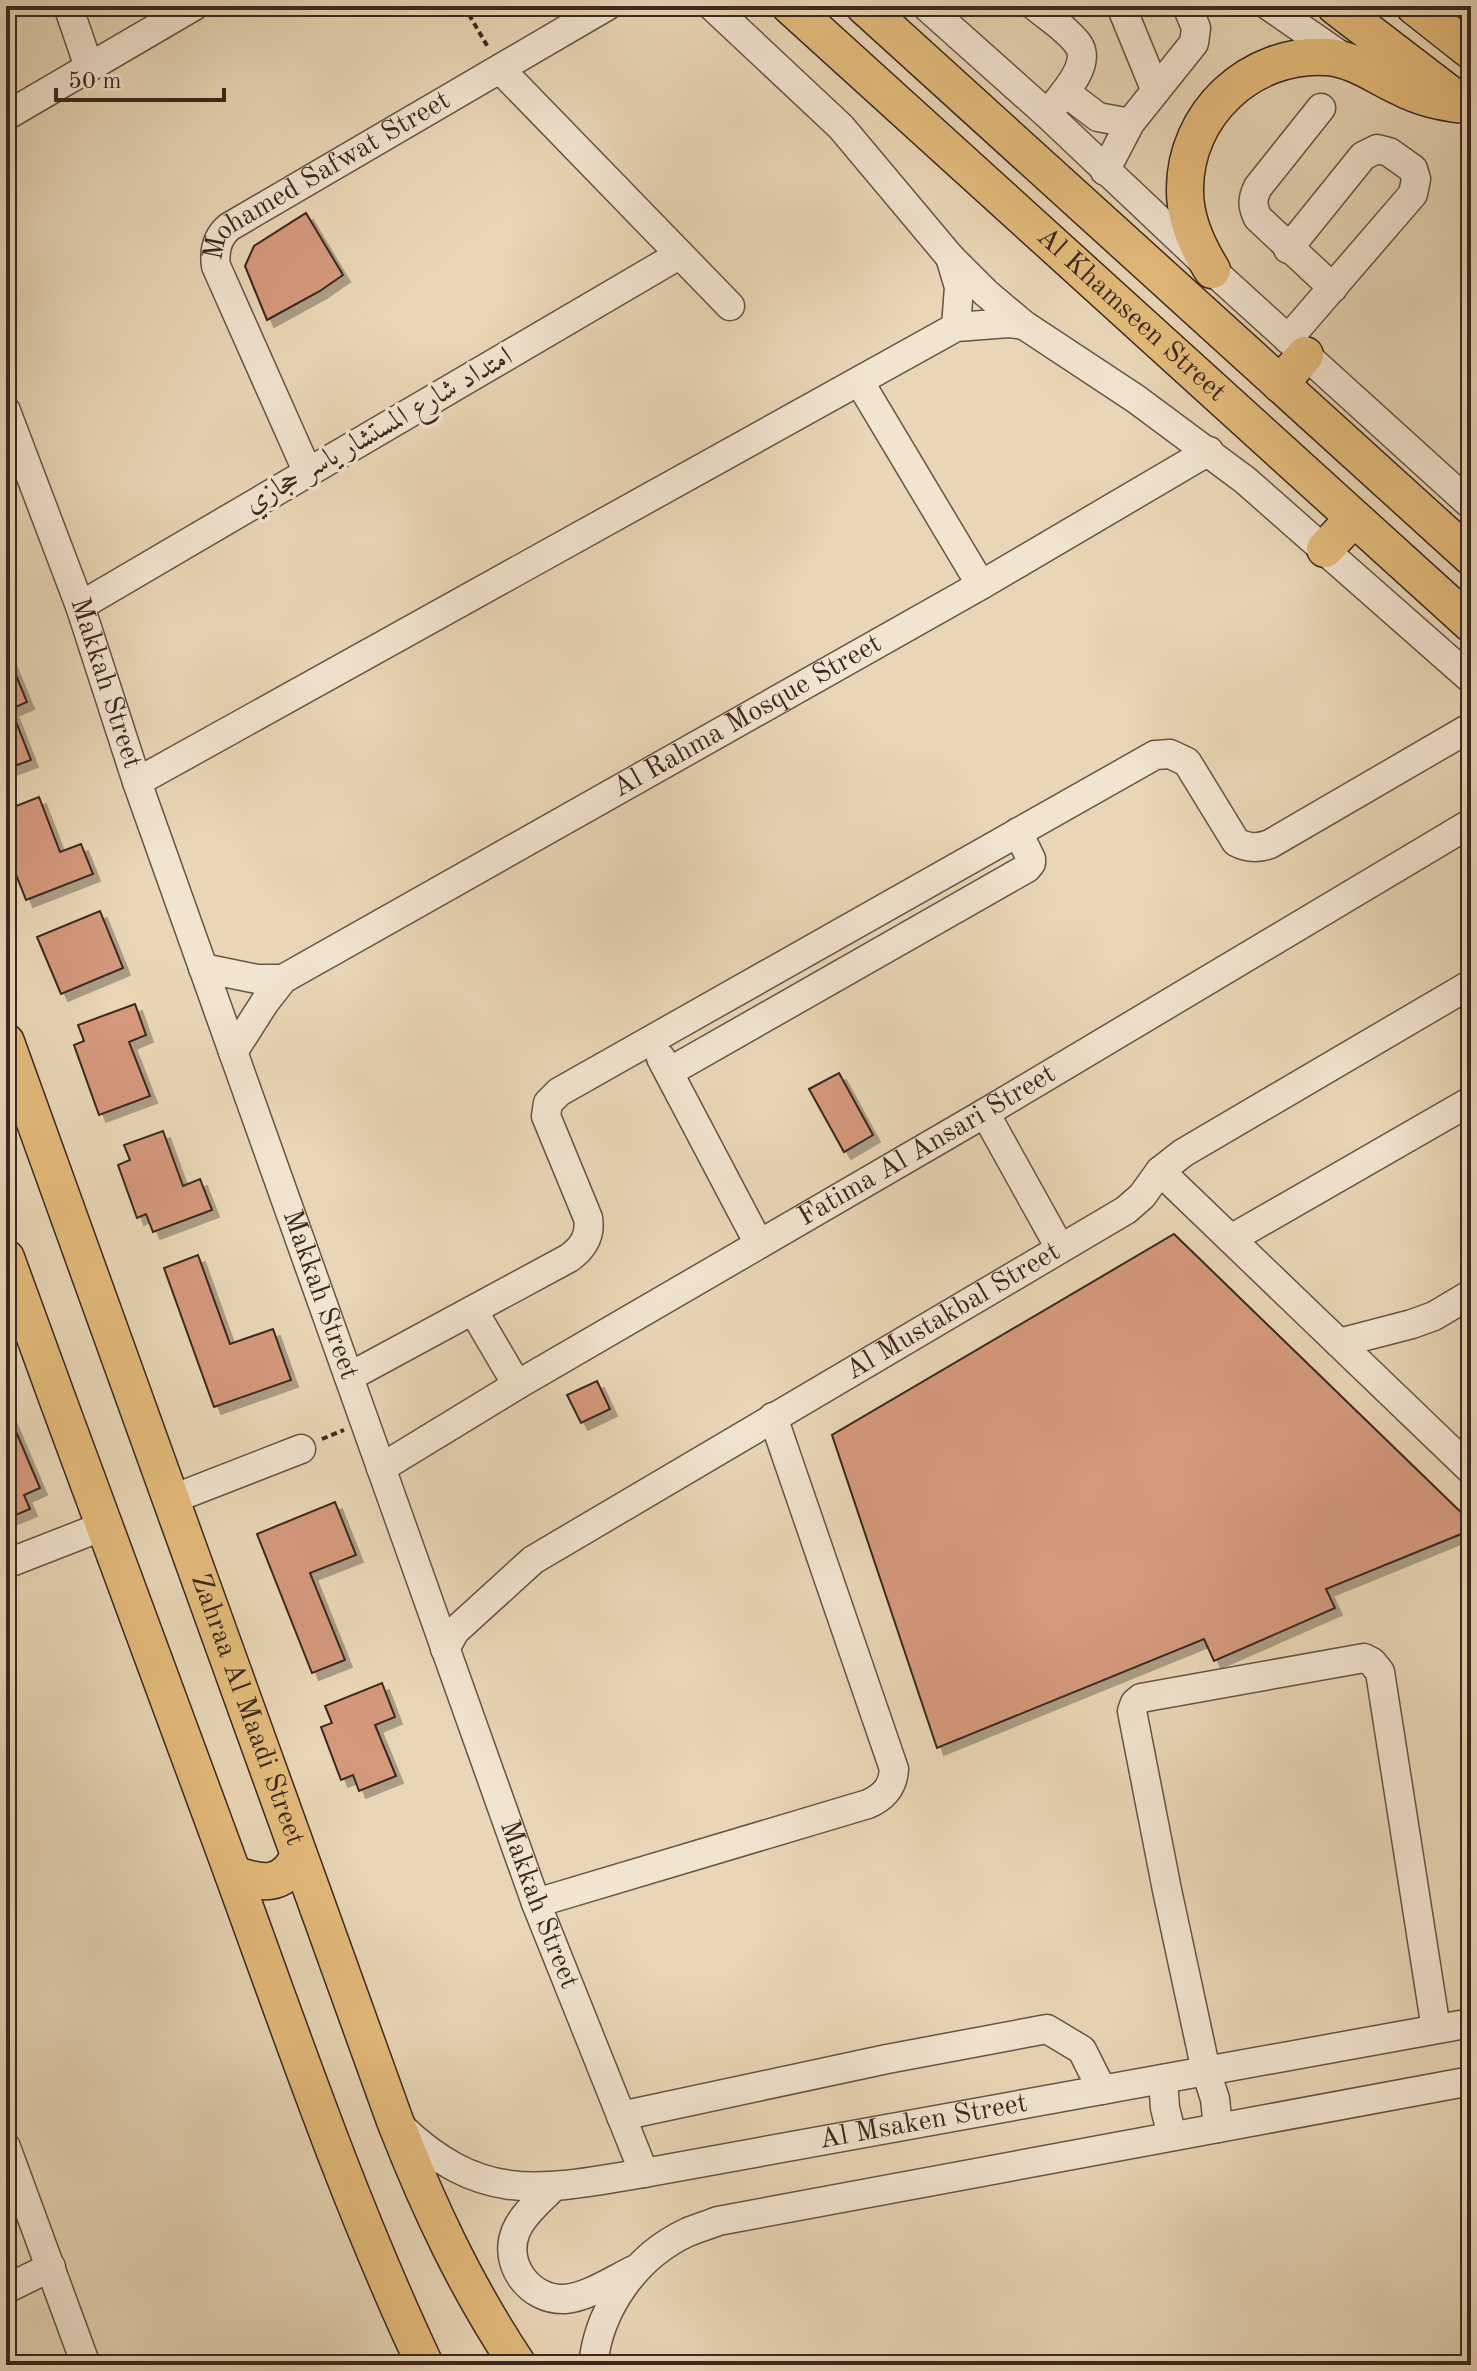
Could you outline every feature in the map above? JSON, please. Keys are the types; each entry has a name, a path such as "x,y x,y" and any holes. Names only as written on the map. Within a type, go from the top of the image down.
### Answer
{"main road":[{"name":"Al Khamseen Street","path":"864,6 1471,557"},
{"path":"1335,6 1468,108"},
{"path":"1414,6 1471,51"},
{"name":"Al Khamseen Street","path":"806,11 1471,624"},
{"path":"1212,270 1192,233 1185,192 1186,171 1198,131 1209,113 1236,85 1270,65 1308,57 1348,61 1422,97 1468,108"},
{"path":"1280,384 1297,347"},
{"path":"1325,549 1354,518"},
{"name":"Zahraa Al Maadi Street","path":"6,1042 395,2121 424,2195 459,2267 518,2365"},
{"path":"6,1258 14,1304 106,1525 330,2141 398,2308 425,2365"},
{"path":"233,1874 256,1881 277,1879 287,1874 299,1856"}],"street":[{"path":"68,6 89,67"},
{"path":"6,116 194,6"},
{"name":"Mohamed Safwat Street","path":"308,473 216,266 216,245 229,227 607,6"},
{"path":"712,6 841,127 950,257 986,293 1060,351 1136,399 1209,451 1269,500 1471,679"},
{"path":"926,6 1471,505"},
{"path":"1035,6 1077,43 1082,52 1081,66 1047,114"},
{"path":"1121,6 1155,89"},
{"path":"1105,171 1130,123 1194,43 1196,28 1187,6"},
{"path":"1269,6 1348,61"},
{"path":"500,69 730,306"},
{"path":"1065,92 1098,117 1130,123"},
{"path":"1321,108 1252,198 1258,218 1333,288"},
{"path":"1288,249 1363,156 1377,149 1389,152 1413,169 1416,179 1413,194 1333,288 1297,347"},
{"name":"امتداد شارع المستشار ياسر حجازي","path":"80,606 679,255"},
{"path":"950,257 959,287 956,327"},
{"path":"137,782 956,327 1009,323 1024,325"},
{"path":"859,381 981,585"},
{"name":"Makkah Street","path":"6,411 80,606 137,782 536,1903 644,2173"},
{"name":"Al Rahma Mosque Street","path":"233,1052 283,979 981,585 1209,451"},
{"path":"349,1377 569,1258 584,1244 588,1234 588,1218 547,1123 548,1103 559,1092 1162,753 1187,762 1236,842 1250,848 1263,846 1471,727"},
{"name":"Fatima Al Ansari Street","path":"381,1468 1471,823"},
{"path":"669,1072 1027,868 1031,859 1018,832"},
{"path":"203,968 257,979 283,979"},
{"name":"Al Mustakbal Street","path":"445,1649 455,1631 533,1560 1126,1210 1142,1196 1160,1171 1202,1142 1471,984"},
{"path":"651,1040 759,1244"},
{"path":"1231,1239 1471,1101"},
{"path":"985,1113 1060,1248"},
{"path":"1160,1171 1471,1470"},
{"path":"1339,1343 1434,1316 1471,1294"},
{"path":"473,1310 517,1385"},
{"path":"536,1903 868,1804 877,1800 893,1781 894,1769 773,1417"},
{"path":"170,1500 301,1449"},
{"path":"6,1564 106,1525"},
{"path":"1218,2128 1215,2099 1206,2071 1167,1890 1132,1711 1141,1698 1364,1658 1372,1662 1380,1672 1436,2029"},
{"name":"Al Msaken Street","path":"395,2121 425,2150 472,2176 524,2188 552,2188 1471,2023"},
{"path":"621,2116 887,2059 1047,2029 1082,2050 1102,2090"},
{"path":"1163,2079 1165,2108 1172,2136"},
{"name":"Al Msaken Street","path":"593,2365 604,2320 618,2293 638,2268 661,2248 689,2232 718,2221 1471,2081"},
{"path":"6,2147 86,2365"},
{"path":"552,2188 521,2222 515,2235 512,2249 514,2263 528,2286 554,2299 568,2299 638,2268"},
{"path":"6,2289 51,2267"}],"path":[{"path":"464,6 500,69"},
{"path":"301,1449 364,1421"}],"building":[{"path":"306,213 343,275 267,320 245,266 254,246"},
{"path":"6,651 27,702 11,709 31,760 6,769"},
{"path":"39,797 60,852 81,844 93,874 26,900 6,849 6,810"},
{"path":"100,911 123,968 61,994 37,937"},
{"path":"135,1004 146,1035 129,1042 150,1096 99,1115 74,1045 84,1041 78,1025"},
{"path":"839,1073 873,1135 844,1152 809,1089"},
{"path":"163,1131 183,1186 200,1179 212,1210 153,1232 146,1214 137,1218 118,1165 130,1160 124,1145"},
{"path":"1174,1234 1471,1522 1471,1530 1326,1589 1335,1608 1214,1661 1204,1639 937,1748 832,1435"},
{"path":"198,1255 230,1344 273,1329 291,1380 214,1407 164,1268"},
{"path":"597,1381 610,1409 581,1423 567,1395"},
{"path":"6,1408 40,1488 24,1495 30,1509 6,1519"},
{"path":"335,1502 356,1555 310,1573 345,1660 312,1673 257,1534"},
{"path":"382,1683 395,1717 375,1725 396,1776 359,1791 353,1775 341,1780 321,1727 332,1723 325,1706"}]}
